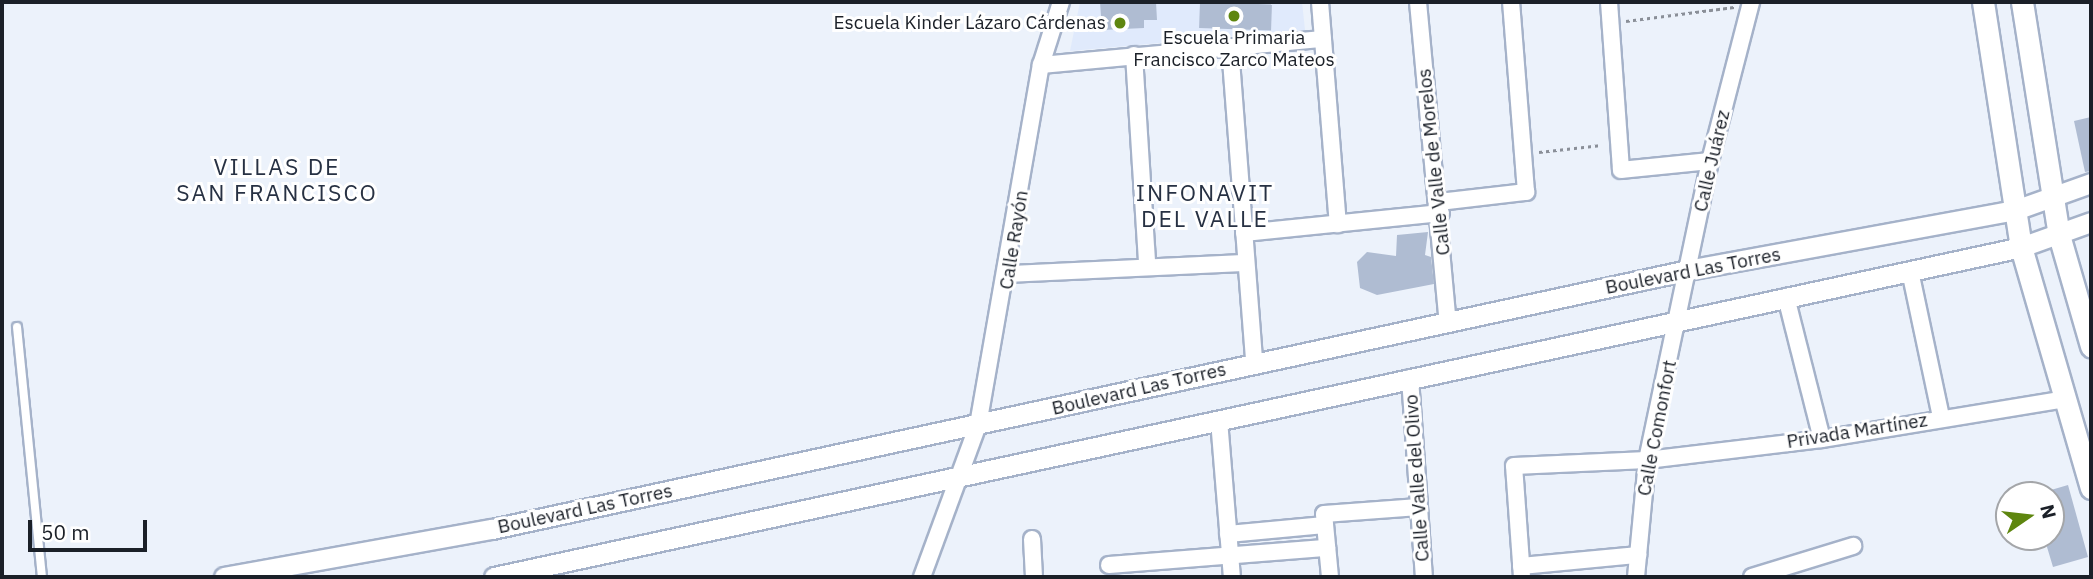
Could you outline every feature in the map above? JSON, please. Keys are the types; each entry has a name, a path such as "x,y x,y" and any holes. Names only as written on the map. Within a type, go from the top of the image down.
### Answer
{"main road":[{"path":"1983,2 2021,247 2091,488"},
{"path":"2022,2 2059,235 2091,346"}],"street":[{"name":"Calle Rayón","path":"922,577 978,425 1009,274 1041,65 1060,2"},
{"path":"1320,2 1338,224"},
{"name":"Calle Valle de Morelos","path":"1418,2 1440,207 1448,323"},
{"path":"1244,233 1338,224 1526,192 1511,2"},
{"path":"1609,2 1621,170 1710,161"},
{"name":"Calle Juárez","path":"1679,322 1710,161 1751,3"},
{"path":"1041,65 1134,54 1323,39"},
{"path":"1230,47 1254,362"},
{"path":"1134,54 1147,264"},
{"name":"Boulevard Las Torres","path":"224,577 492,529 978,425 1254,362 1688,271 2015,210 2091,183"},
{"path":"494,577 546,572 960,476 2021,247 2091,222"},
{"path":"1009,274 1147,264 1247,263"},
{"path":"1910,271 1941,417"},
{"path":"1786,297 1822,439"},
{"name":"Calle Comonfort","path":"1636,577 1647,460 1679,322"},
{"name":"Calle Valle del Olivo","path":"1410,378 1424,577"},
{"name":"Privada Martínez","path":"1522,571 1514,466 1647,460 1822,439 1941,417 2065,399"},
{"path":"1219,420 1231,577"},
{"path":"1228,534 1419,508"},
{"path":"1325,520 1330,577"},
{"path":"1032,539 1034,577"},
{"path":"1752,577 1853,546"},
{"path":"1109,565 1131,571 1230,553 1327,548"},
{"path":"1522,571 1638,555"}],"lane":[{"path":"17,327 42,577"}],"path":[{"path":"1611,22 1751,3"},
{"path":"1523,154 1619,143"}],"shaded area":[{"path":"1080,2 1302,2 1305,30 1070,51"}],"building":[{"path":"1100,2 1156,2 1157,20 1144,20 1144,28 1102,30"},
{"path":"1200,2 1272,5 1271,30 1199,28"},
{"path":"2091,117 2091,171 2085,172 2074,121"},
{"path":"1428,232 1425,255 1431,257 1434,284 1377,295 1360,288 1357,262 1367,252 1396,256 1397,235"},
{"path":"2068,485 2088,557 2053,567 2048,551 2065,551 2065,486"}],"place":[{"name":"Escuela Primaria Francisco Zarco Mateos","path":"1234,16"},
{"name":"Escuela Kinder Lázaro Cárdenas","path":"1120,23"}],"district":[{"name":"VILLAS DE SAN FRANCISCO","path":"277,179"},
{"name":"INFONAVIT DEL VALLE","path":"1205,205"}]}
